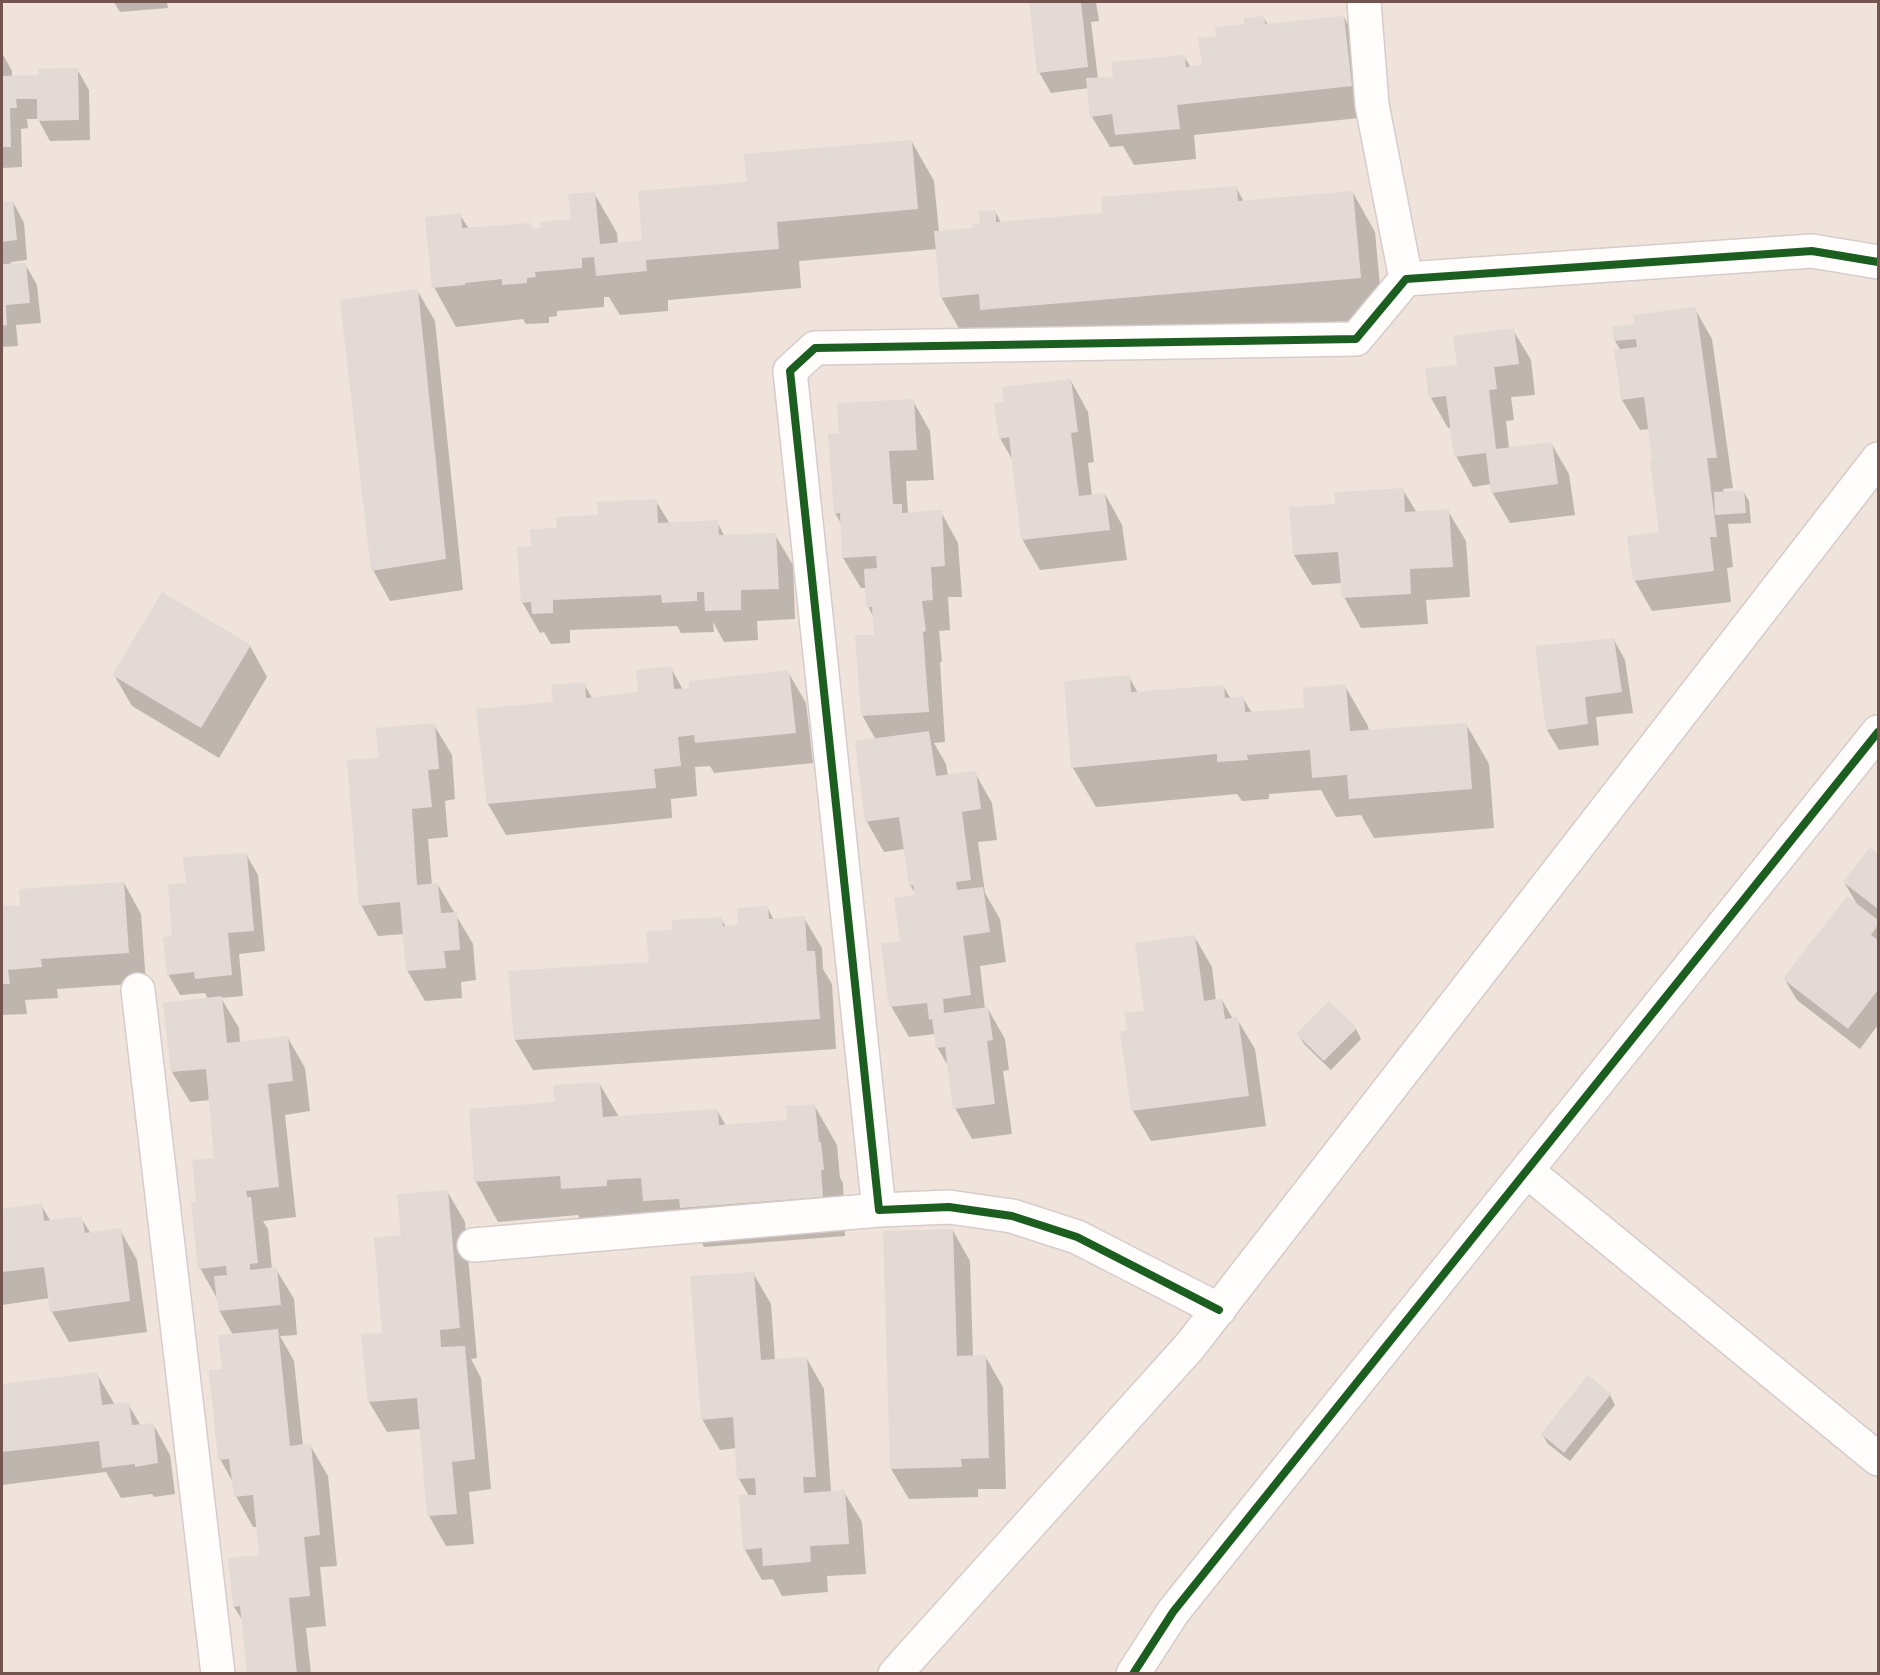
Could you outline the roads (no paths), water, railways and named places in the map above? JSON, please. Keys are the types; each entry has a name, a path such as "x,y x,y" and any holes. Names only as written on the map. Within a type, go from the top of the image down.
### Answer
{"street":[{"path":"1364,2 1372,105 1406,279"},
{"path":"879,1210 790,371 815,348 1356,339 1406,279 1812,251 1878,262"},
{"path":"895,1674 1190,1346 1878,459"},
{"path":"1133,1674 1173,1612 1878,732"},
{"path":"138,990 218,1674"},
{"path":"1527,1171 1878,1459"},
{"path":"474,1245 879,1210 949,1208 1012,1216 1077,1237 1219,1310"}]}
